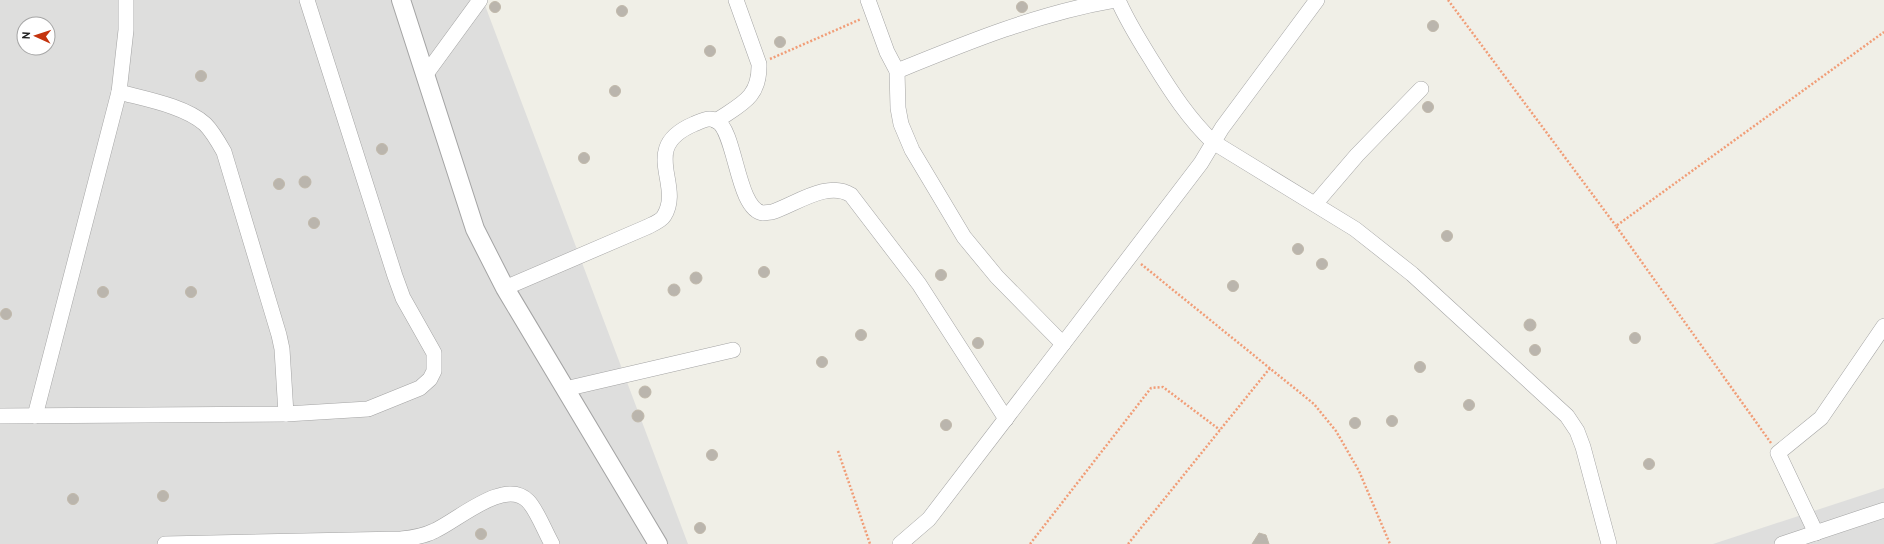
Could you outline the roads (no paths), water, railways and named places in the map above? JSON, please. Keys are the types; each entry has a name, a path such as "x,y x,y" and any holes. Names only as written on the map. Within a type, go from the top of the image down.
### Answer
{"street":[{"path":"35,416 119,92 126,30 126,0"},
{"path":"0,416 286,414 368,409 420,388 430,379 435,364 434,353 403,298 395,276 307,0"},
{"path":"401,0 475,229 506,288 658,544"},
{"path":"426,74 480,0"},
{"path":"716,121 751,97 759,75 759,64 736,0"},
{"path":"897,71 976,39 1006,29 1081,6 1115,0"},
{"path":"1118,0 1127,21 1180,106 1213,142 1355,229 1412,274 1568,416 1577,431 1583,447 1609,544"},
{"path":"900,544 929,519 1006,419 1201,163 1213,142 1317,0"},
{"path":"871,7 887,52 897,71 898,108 901,124 912,150 964,237 997,277 1063,344"},
{"path":"1315,204 1357,155 1421,89"},
{"path":"119,92 186,112 205,124 214,135 224,152 279,335 282,349 286,414"},
{"path":"506,288 647,228 664,217 668,209 669,198 665,164 667,146 672,138 682,129 706,119 716,121 723,127 746,196 758,211 763,213 772,212 831,189 846,192 851,195 919,284 1006,419"},
{"path":"1816,533 1778,453 1820,418 1884,326"},
{"path":"566,389 733,350"},
{"path":"165,544 401,539 416,537 433,532 504,493 520,495 528,501 552,544"},
{"path":"1782,544 1884,510"}]}
